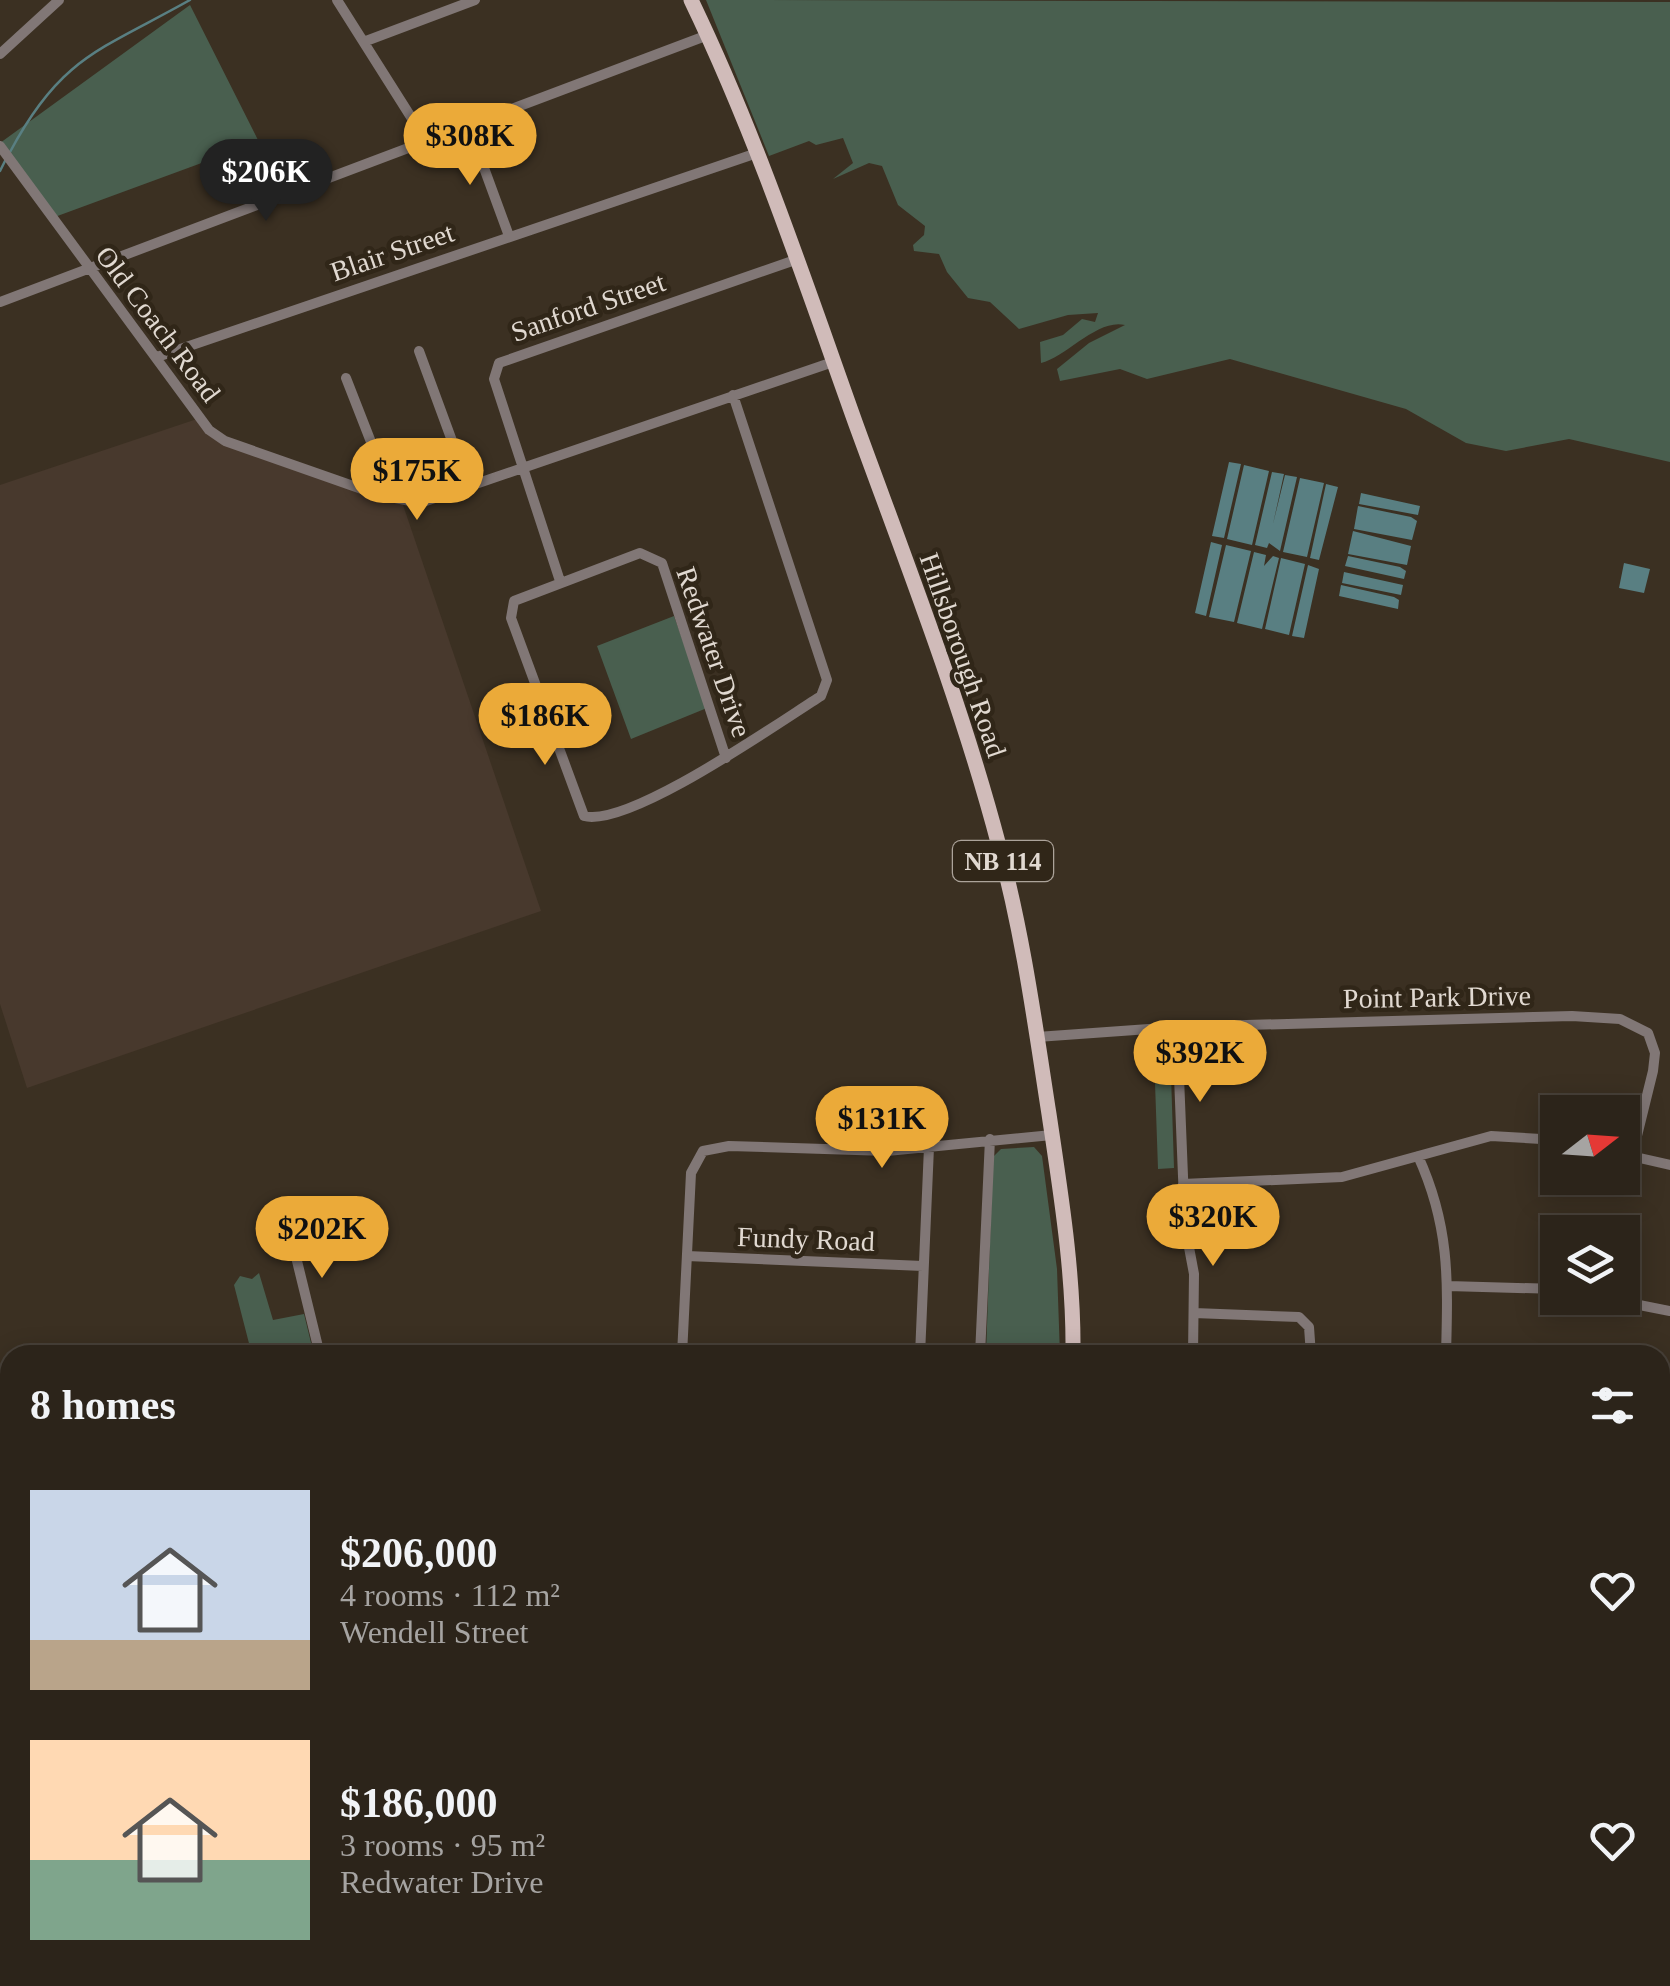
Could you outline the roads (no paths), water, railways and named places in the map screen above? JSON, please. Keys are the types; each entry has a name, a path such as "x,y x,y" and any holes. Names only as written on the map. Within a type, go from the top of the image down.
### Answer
{"main road":[{"name":"Hillsborough Road","path":"692,0 798,259 935,645 999,844 1052,1135 1070,1265 1072,1345"}],"street":[{"path":"0,54 45,5 60,0"},
{"path":"337,0 428,144"},
{"path":"366,41 475,0"},
{"path":"0,302 428,144 708,35"},
{"path":"469,127 509,236"},
{"name":"Old Coach Road","path":"1,151 209,430 225,441 367,490 420,503 833,362"},
{"name":"Blair Street","path":"157,357 756,153"},
{"name":"Sanford Street","path":"525,468 494,379 499,364 798,259"},
{"path":"419,351 469,487"},
{"path":"346,378 371,442 367,490"},
{"name":"Redwater Drive","path":"726,758 662,563 640,553 560,581 514,601 510,618 584,816 594,818 638,804 726,758 821,696 827,680 733,395"},
{"path":"525,468 560,581"},
{"name":"Point Park Drive","path":"1037,1037 1177,1027 1498,1017 1572,1016 1630,1022 1648,1033 1655,1053 1640,1107"},
{"path":"1177,1027 1193,1345"},
{"path":"682,1345 691,1173 698,1154 729,1146 887,1151 1052,1135"},
{"path":"1183,1184 1326,1179 1491,1136 1540,1139"},
{"path":"980,1345 990,1139"},
{"path":"920,1345 929,1147"},
{"path":"1418,1156 1440,1210 1448,1286 1446,1345"},
{"path":"1640,1157 1670,1165"},
{"path":"268,1222 324,1202"},
{"path":"286,1216 318,1345"},
{"name":"Fundy Road","path":"686,1256 924,1266"},
{"path":"1448,1286 1540,1289"},
{"path":"1640,1305 1670,1311"},
{"path":"1194,1313 1299,1316 1310,1327 1311,1345"}],"water":[{"path":"1229,462 1241,464 1224,538 1212,536"},
{"path":"1244,465 1269,471 1252,545 1227,539"},
{"path":"1272,472 1284,474 1273,524 1285,475 1297,477 1280,551 1269,543 1267,548 1255,545"},
{"path":"1300,478 1324,483 1307,557 1283,552"},
{"path":"1326,484 1338,487 1319,560 1310,558"},
{"path":"1361,493 1420,506 1418,515 1359,504"},
{"path":"1358,506 1411,517 1417,521 1412,540 1354,529"},
{"path":"1353,531 1411,546 1407,565 1348,554"},
{"path":"1211,542 1222,545 1206,616 1195,613"},
{"path":"1226,545 1251,551 1234,622 1209,617"},
{"path":"1254,552 1266,555 1264,566 1273,556 1279,558 1262,629 1237,623"},
{"path":"1348,556 1400,567 1406,571 1404,579 1345,566"},
{"path":"1281,558 1305,564 1289,635 1265,629"},
{"path":"1624,563 1650,569 1644,593 1619,588"},
{"path":"1308,565 1319,569 1304,638 1292,636"},
{"path":"1344,572 1403,585 1401,595 1342,583"},
{"path":"1341,585 1394,597 1399,600 1398,609 1339,596"}],"waterway":[{"path":"10,152 47,95 66,75 107,45 190,0"},
{"path":"0,171 6,159"}]}
